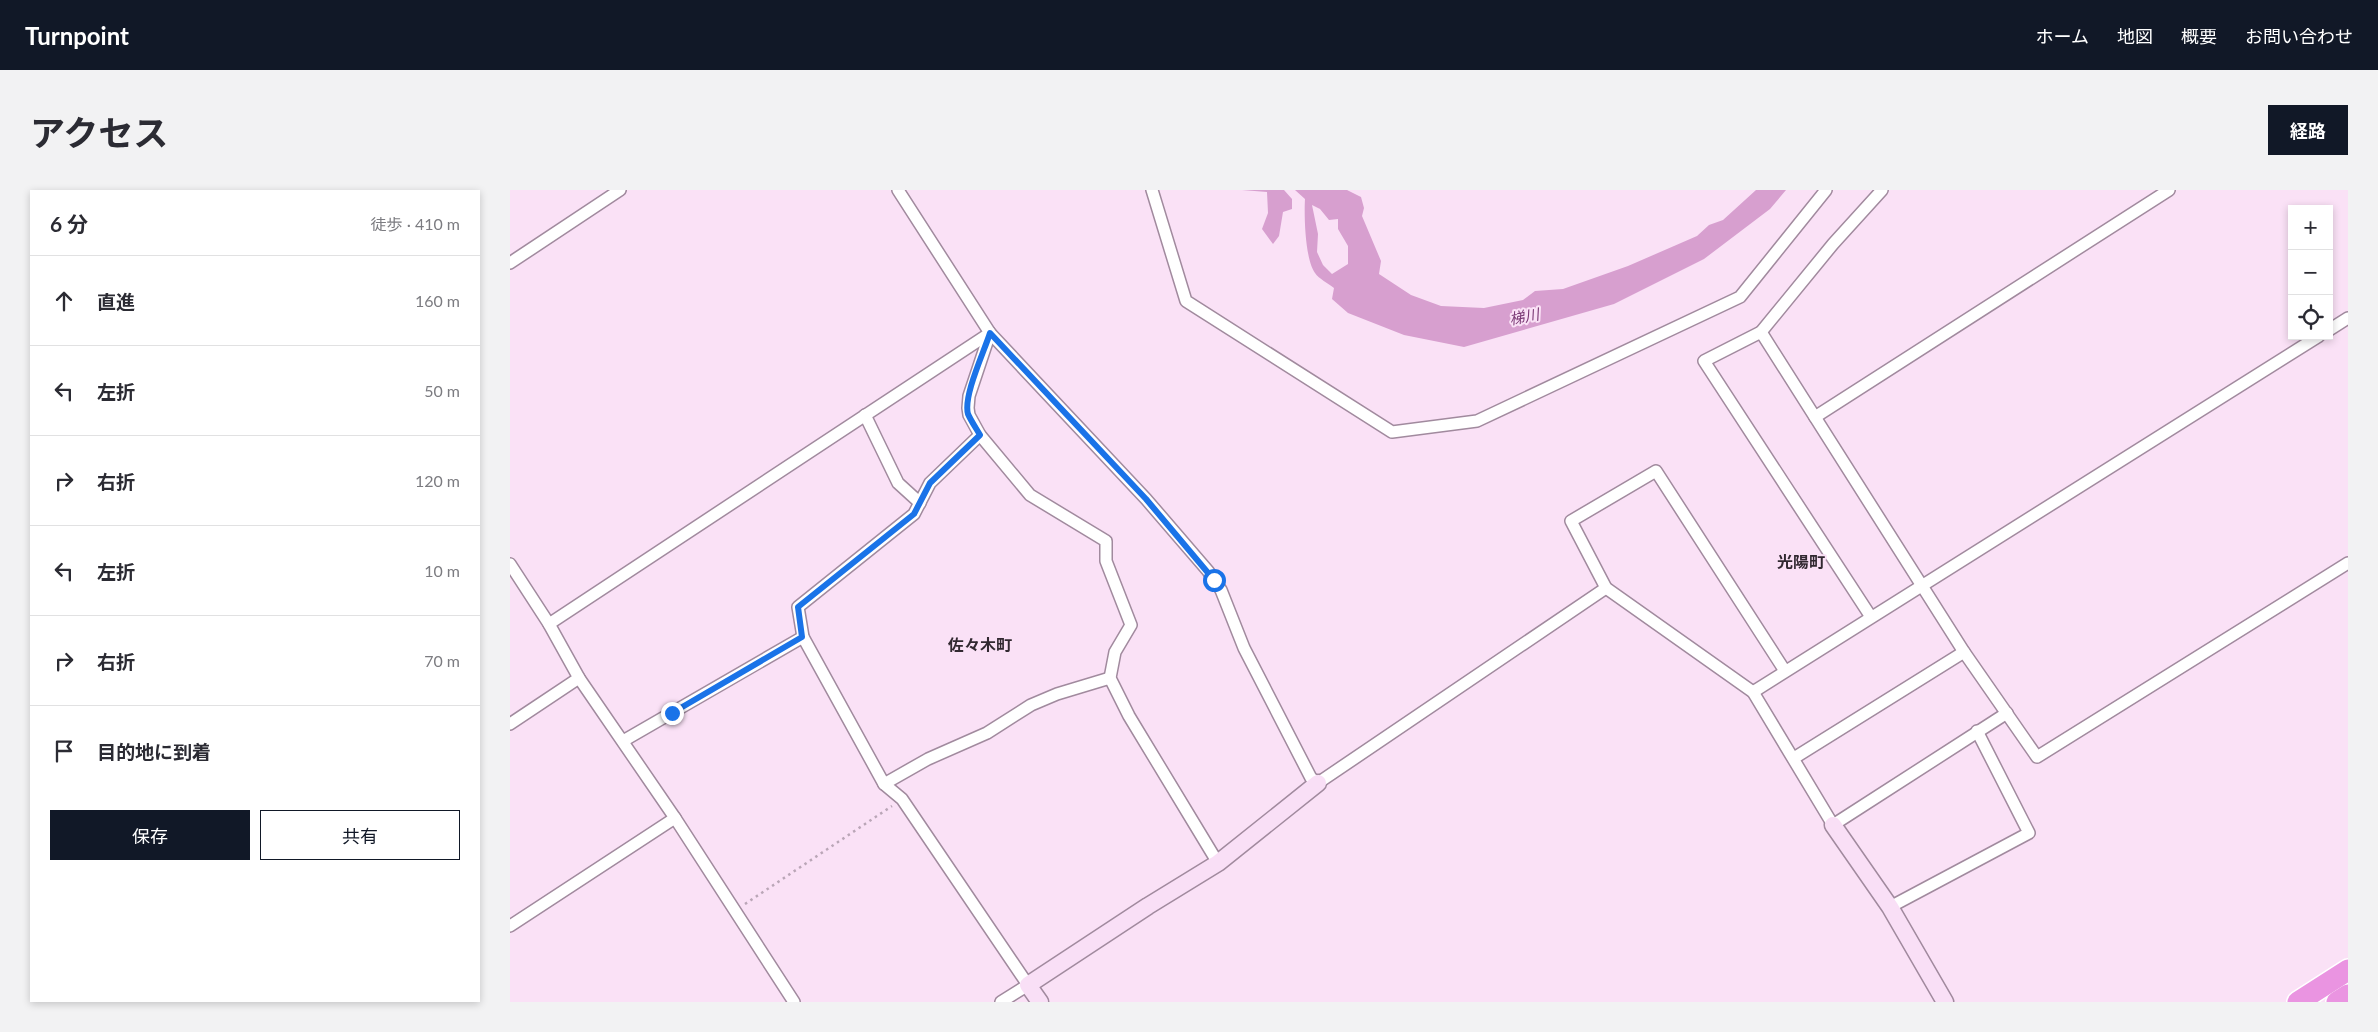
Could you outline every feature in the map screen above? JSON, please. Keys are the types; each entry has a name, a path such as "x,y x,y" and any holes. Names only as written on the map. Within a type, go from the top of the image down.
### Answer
{"highway":[{"path":"2298,1002 2348,970"},
{"path":"2337,1002 2348,995"}],"street":[{"path":"510,263 620,190"},
{"path":"898,190 990,333 1146,499 1208,571 1221,590 1244,648 1311,778 1318,784"},
{"path":"1152,190 1186,302 1392,432 1477,421 1740,297 1826,190"},
{"path":"1871,617 1704,361 1762,332 1833,244 1882,190"},
{"path":"1815,418 2168,190"},
{"path":"2333,327 2348,318"},
{"path":"1762,332 1815,418 1924,585 1964,652 2038,757 2348,563"},
{"path":"549,624 990,333"},
{"path":"990,333 969,396 969,415 980,435 1030,495 1106,541 1106,561 1131,625 1115,652 1110,678 1129,716 1218,863"},
{"path":"1753,692 2313,340"},
{"path":"865,415 898,483 920,503"},
{"path":"980,435 930,483 914,514 798,607 802,637 884,784 902,799 1040,1002"},
{"path":"1785,671 1656,471 1571,521 1606,588 1753,692 1833,825 1890,907 1945,1002"},
{"path":"510,564 549,624 580,678 736,910 794,1002"},
{"path":"1001,1002 1148,906 1218,863 1318,784 1606,588"},
{"path":"623,741 802,637"},
{"path":"1794,758 1964,652"},
{"path":"510,724 580,678"},
{"path":"884,784 928,760 987,732 1031,705 1057,694 1110,678"},
{"path":"1833,825 2007,713"},
{"path":"1890,907 2029,833 1977,731"},
{"path":"510,926 675,818"}],"path":[{"path":"736,910 902,799"}],"water":[{"path":"1242,190 1284,190 1292,199 1292,209 1283,212 1279,236 1273,244 1262,229 1268,213 1267,192"},
{"name":"梯川","path":"1295,190 1347,190 1361,197 1364,208 1362,216 1381,261 1379,274 1411,295 1441,306 1484,308 1523,300 1535,291 1563,289 1628,266 1697,236 1709,225 1723,220 1756,190 1786,190 1770,209 1704,259 1614,304 1464,347 1404,335 1348,313 1332,299 1334,288 1315,273 1309,258 1305,226 1305,199","holes":["1312,205 1320,209 1329,220 1338,219 1338,229 1348,246 1348,264 1332,274 1323,265 1317,252 1318,234"]}],"district":[{"name":"光陽町","path":"1801,561"},
{"name":"佐々木町","path":"980,644"}],"route":[{"path":"672,713 802,637 798,607 914,514 930,483 980,435 969,415 969,396 990,333 1146,499 1214,580"}]}
